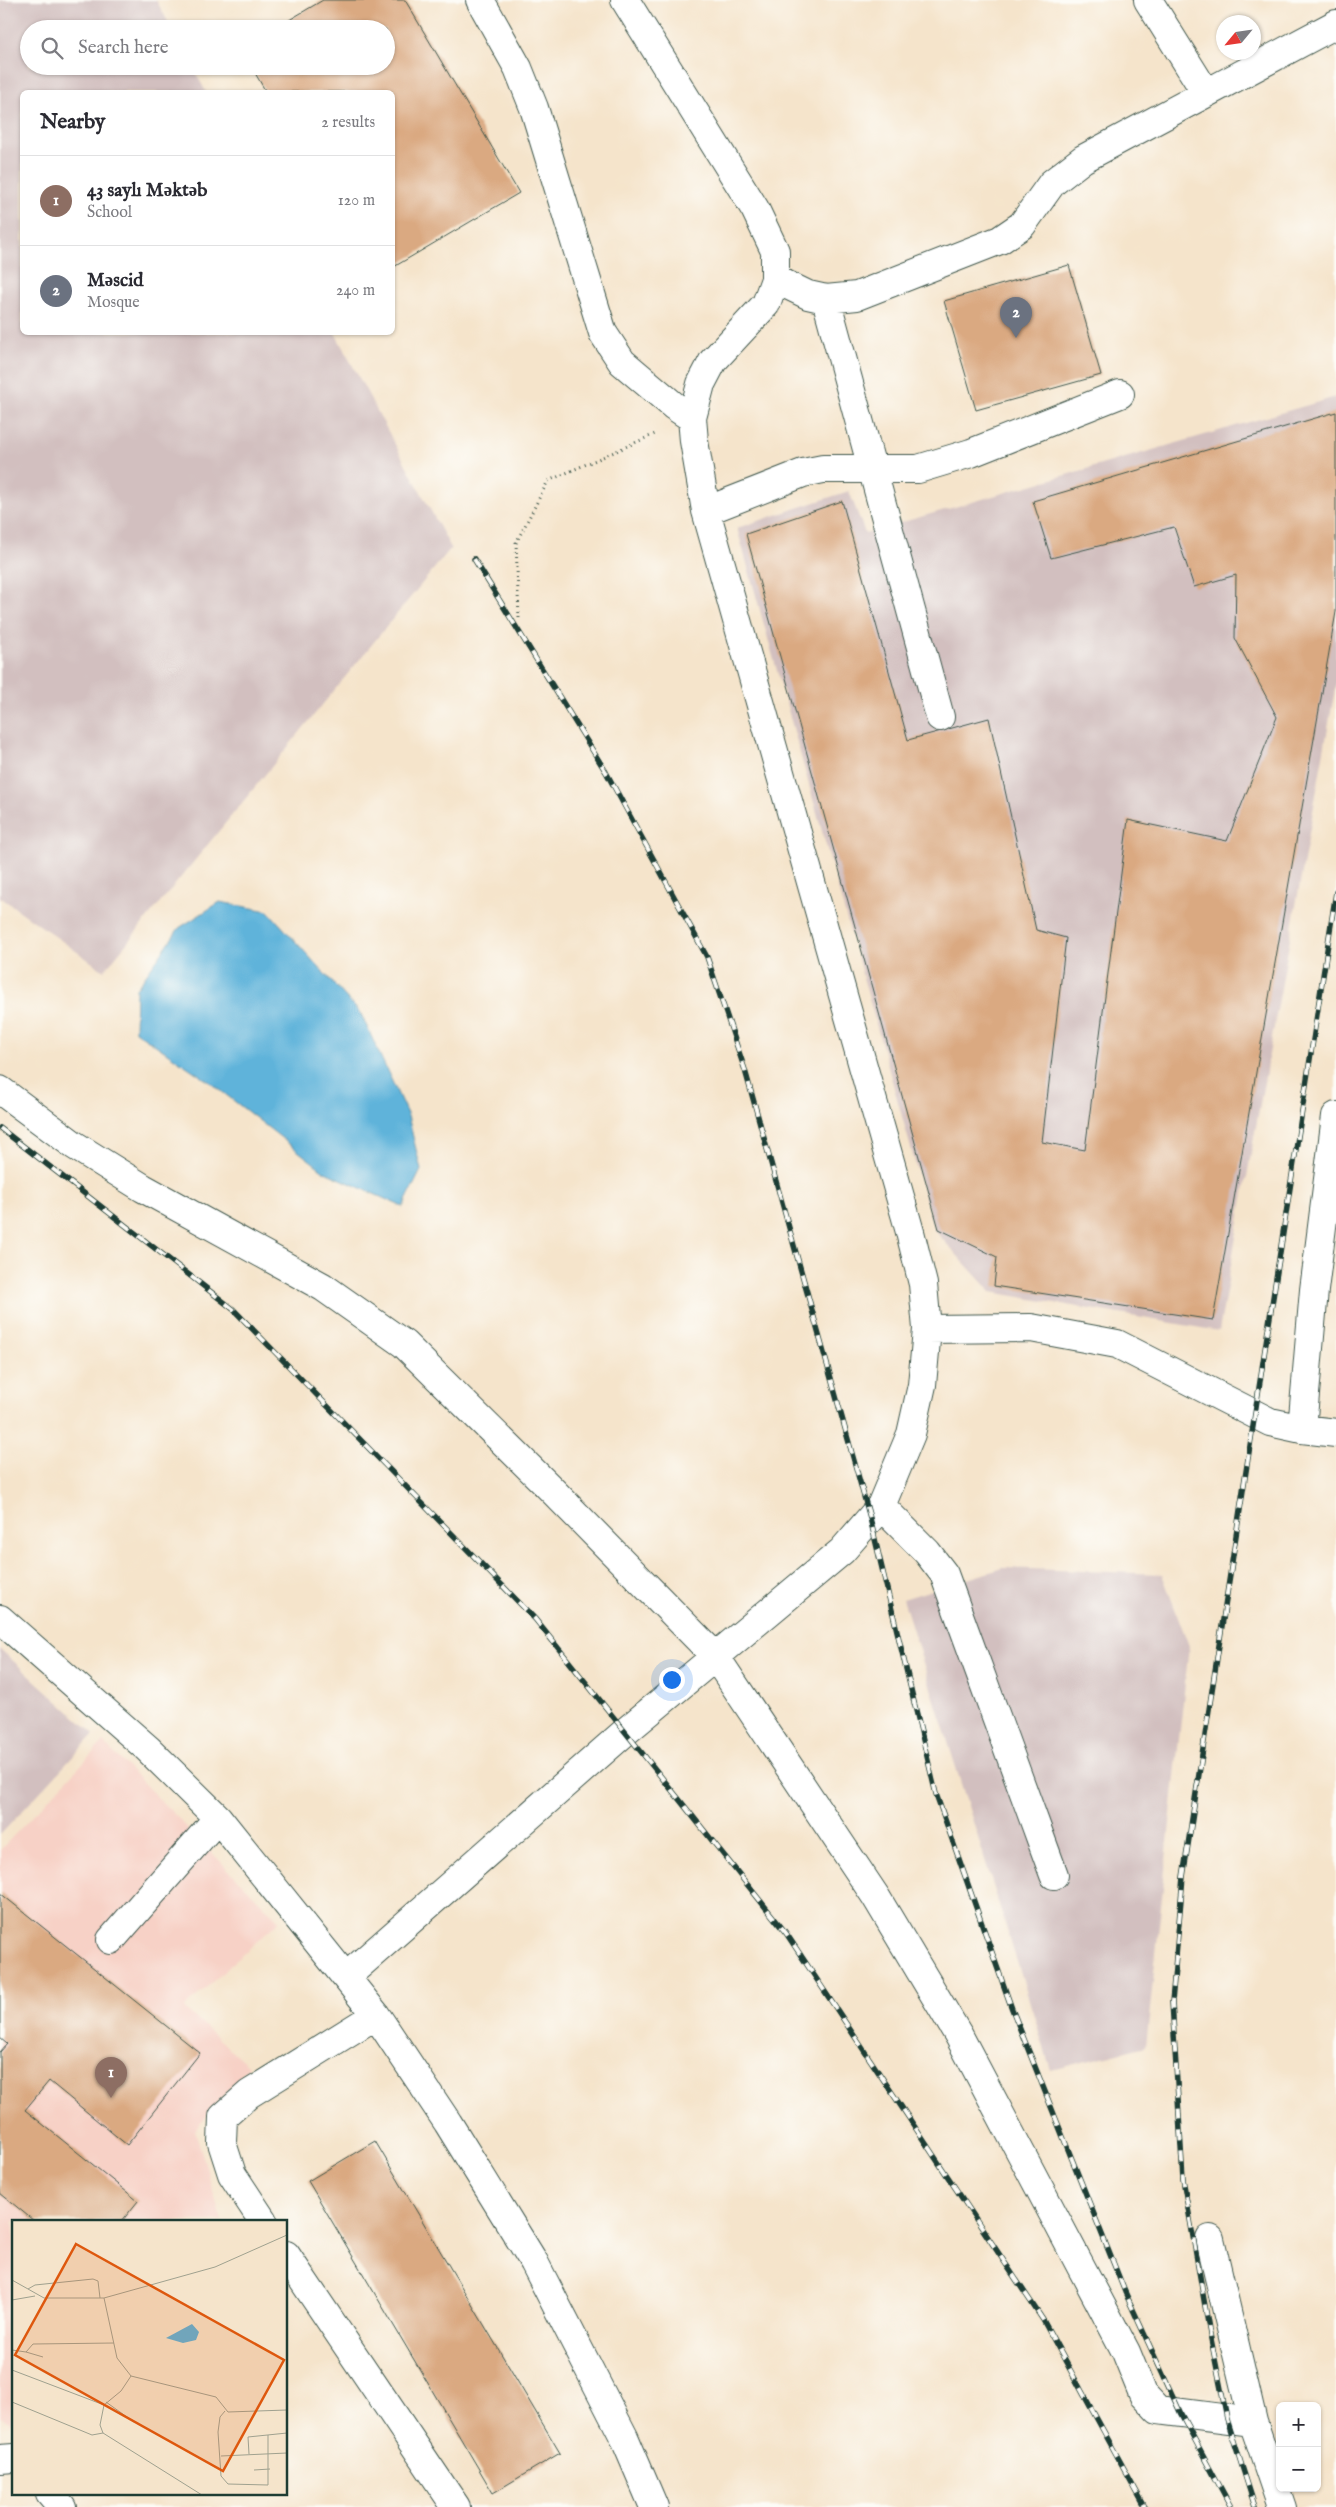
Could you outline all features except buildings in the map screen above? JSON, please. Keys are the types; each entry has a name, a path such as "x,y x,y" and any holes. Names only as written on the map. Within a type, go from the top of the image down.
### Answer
{"street":[{"path":"480,0 518,68 534,108 603,333 622,362 674,406 692,418"},
{"path":"346,1976 625,1732 842,1551 881,1506 911,1434 922,1385 927,1329 923,1284 910,1232 706,511 694,441 692,418 700,384 712,361 766,304 775,278 775,251 755,208 625,0"},
{"path":"1148,0 1206,93"},
{"path":"775,278 808,295 826,299 857,296 1000,240 1022,225 1052,183 1083,159 1336,24"},
{"path":"826,299 874,469 940,718"},
{"path":"706,511 803,473 823,469 918,469 971,453 1120,394"},
{"path":"0,1090 74,1145 143,1188 323,1287 404,1344 549,1487 715,1656 876,1897 959,2036 1126,2352 1143,2394 1158,2410 1253,2422"},
{"path":"1302,1429 1314,1290 1336,1116"},
{"path":"927,1329 1031,1328 1117,1344 1270,1422 1336,1435"},
{"path":"881,1506 926,1552 944,1574 961,1615 1054,1875"},
{"path":"0,1619 148,1749 218,1818 376,2015 448,2123 534,2262 624,2438 654,2507"},
{"path":"111,1940 218,1818"},
{"path":"262,2220 232,2174 222,2143 224,2117 249,2094 376,2015"},
{"path":"1210,2239 1253,2422 1282,2507"},
{"path":"288,2258 456,2507"},
{"path":"51,2494 62,2507"}],"path":[{"path":"518,618 516,543 548,481 692,418"}],"shaded area":[{"path":"0,0 156,0 167,20 20,20 20,75 197,75 205,90 20,90 20,335 336,335 451,548 104,971 0,897"},
{"path":"1336,397 1336,684 1219,1331 991,1292 934,1230 737,528 849,491 865,533"},
{"path":"1003,1568 1162,1574 1189,1646 1146,2046 1051,2070 903,1599"},
{"path":"0,1649 94,1734 0,1835"},
{"path":"103,1742 279,1921 184,2008 249,2066 195,2130 222,2220 12,2220 12,2423 0,2417 0,1850"}],"water":[{"path":"220,902 268,911 361,1014 408,1116 421,1170 403,1207 325,1172 211,1083 135,1031 136,989 179,928"}],"railway":[{"path":"474,559 606,772 707,957 745,1070 870,1518 936,1794 1012,2009 1125,2292 1181,2414 1231,2507"},
{"path":"1255,2507 1227,2419 1183,2179 1172,2002 1183,1877 1336,892"},
{"path":"0,1128 233,1309 535,1619 786,1933 1043,2320 1145,2507"}],"place":[{"name":"Məscid","path":"1016,338"},
{"name":"43 saylı Məktəb","path":"111,2098"}]}
